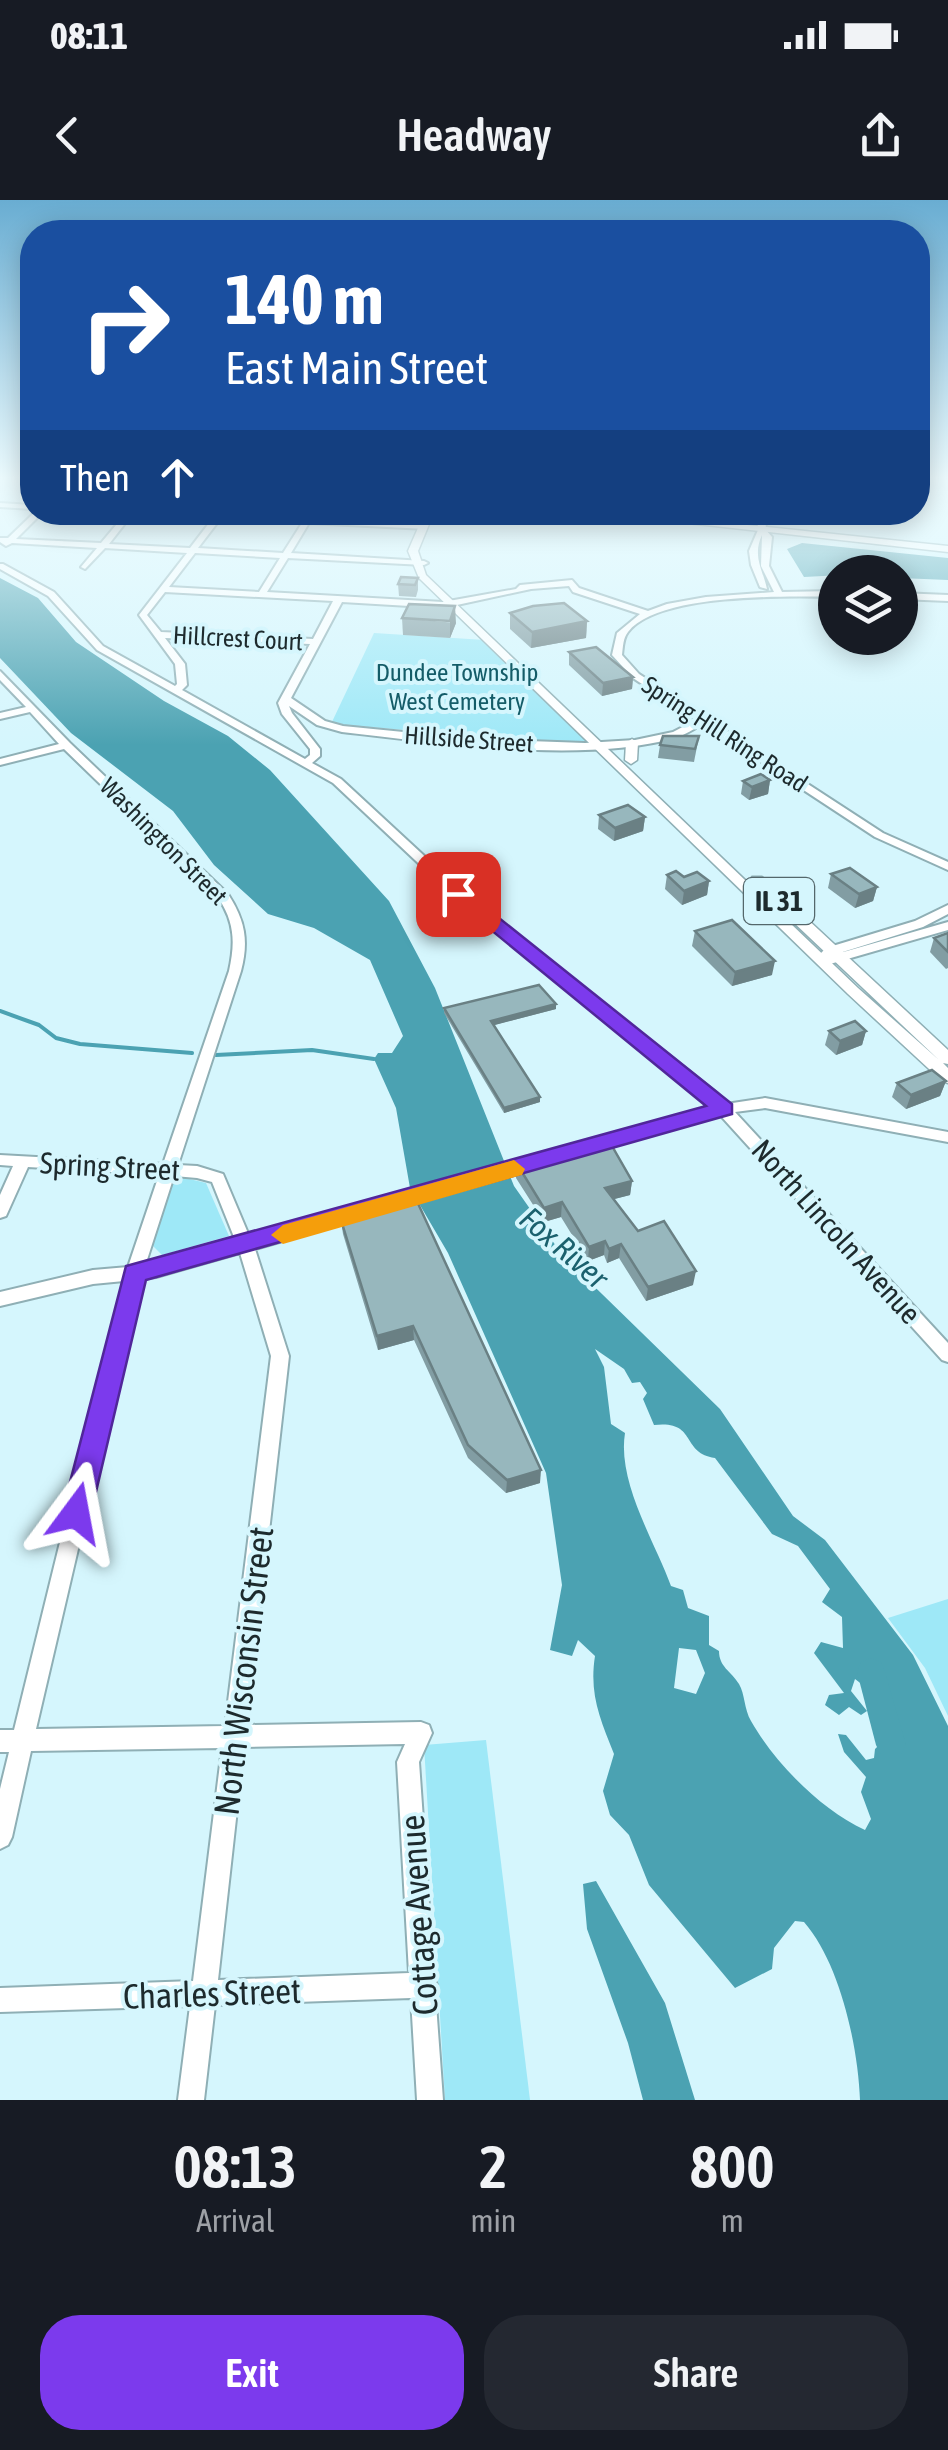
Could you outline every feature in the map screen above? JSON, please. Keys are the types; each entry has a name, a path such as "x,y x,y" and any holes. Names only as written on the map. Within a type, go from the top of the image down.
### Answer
{"main road":[{"name":"IL 31","path":"425,568 507,650 631,760 830,957 948,1058"},
{"path":"631,760 632,743"},
{"path":"610,745 948,1076"}],"street":[{"name":"North Lincoln Avenue","path":"3,568 52,594 100,648 308,761 337,781 469,904 724,1109 948,1355"},
{"path":"176,690 182,684 182,666 143,615 178,568"},
{"path":"260,595 278,568"},
{"path":"754,568 768,595"},
{"path":"766,568 780,594"},
{"path":"162,589 458,602 572,584 576,590 647,614 688,602 818,594"},
{"path":"918,597 948,598"},
{"path":"308,761 315,750 285,712 284,698 338,599"},
{"name":"Spring Hill Ring Road","path":"647,614 621,634 616,647 620,660 703,720 885,838 948,866"},
{"name":"Hillcrest Court","path":"160,635 316,642"},
{"name":"Washington Street","path":"0,674 42,721 226,900 241,933 231,981 135,1273 11,1741 0,1837"},
{"name":"Hillside Street","path":"284,698 322,723 339,728 610,745"},
{"path":"0,705 30,708"},
{"path":"0,716 30,708"},
{"path":"610,745 632,743 703,720"},
{"path":"610,745 703,720"},
{"path":"0,762 66,745"},
{"path":"830,957 919,924 948,908"},
{"path":"830,957 948,926"},
{"path":"570,1153 724,1109 771,1103 948,1137"},
{"path":"810,1110 822,1117 948,1145"},
{"path":"0,1299 93,1277 135,1273 246,1246 552,1158"},
{"name":"Spring Street","path":"0,1160 168,1170 218,1178"},
{"path":"0,1212 23,1162"},
{"name":"North Wisconsin Street","path":"192,2100 280,1368 246,1246 218,1178"},
{"name":"Cottage Avenue","path":"236,1736 421,1733 408,1762 430,2100"},
{"path":"11,1741 236,1736"},
{"name":"Charles Street","path":"0,2000 204,1996 425,1985"}],"green space":[{"name":"Dundee Township West Cemetery","path":"374,633 485,640 588,741 580,744 331,724"},
{"path":"181,1177 206,1183 229,1236 162,1255 152,1245 171,1183"},
{"path":"948,1599 948,1716 925,1668 888,1618"},
{"path":"486,1740 530,2100 445,2100 424,1745"}],"shaded area":[{"path":"798,568 818,568 818,576 804,577"},
{"path":"918,568 948,568 948,580 918,579"},
{"path":"0,578 38,598 76,642 164,701 228,736 270,770 389,901 435,988 514,1186 563,1256 720,1409 793,1516 825,1540 913,1655 948,1726 948,2100 860,2100 845,2006 828,1960 804,1922 795,1921 774,1948 772,1969 735,1988 649,1885 629,1835 610,1815 603,1791 614,1754 595,1694 595,1656 578,1640 572,1656 550,1650 562,1585 546,1473 448,1253 410,1188 396,1108 374,1059 378,1053 392,1053 403,1036 370,960 314,928 268,914 214,865 173,811 71,733 0,658","holes":["595,1349 624,1369 632,1383 640,1382 647,1393 643,1399 654,1425 677,1427 697,1450 715,1458 772,1534 798,1546 830,1589 822,1602 842,1617 843,1648 821,1642 814,1653 844,1693 829,1695 825,1705 839,1715 849,1707 861,1715 867,1711 851,1691 855,1679 880,1698 889,1722 877,1723 882,1742 875,1749 874,1758 866,1760 846,1735 838,1734 844,1752 866,1777 861,1792 871,1819 865,1830 816,1798 773,1753 749,1716 739,1684 723,1665 719,1651 709,1645 709,1616 688,1608 683,1590 671,1586 632,1491 624,1452 625,1433 611,1424 604,1367","679,1648 696,1650 705,1673 696,1694 674,1688"]},
{"path":"596,1881 665,2003 695,2100 643,2100 628,2043 587,1929 583,1884"}],"building":[{"path":"401,577 418,578 415,585 398,584"},
{"path":"564,603 587,621 532,632 510,613 533,606"},
{"path":"409,604 455,606 450,621 402,618"},
{"path":"596,647 633,677 603,683 569,652"},
{"path":"663,736 699,736 695,749 660,745"},
{"path":"761,774 770,780 752,787 743,781"},
{"path":"628,805 645,817 615,828 599,815"},
{"path":"850,868 877,887 859,894 831,874"},
{"path":"676,871 684,877 697,872 709,881 684,891 667,875"},
{"path":"732,920 775,961 735,972 695,931"},
{"path":"948,933 948,952 934,938"},
{"path":"539,985 556,1004 491,1021 540,1097 504,1108 444,1008"},
{"path":"855,1021 866,1031 840,1041 829,1031"},
{"path":"932,1070 946,1081 911,1095 897,1083"},
{"path":"608,1139 632,1181 605,1188 638,1231 664,1221 696,1271 648,1287 621,1244 609,1249 605,1241 589,1247 562,1202 544,1208 517,1164"},
{"path":"415,1197 541,1470 507,1480 468,1445 413,1326 377,1336 341,1220"}],"waterway":[{"path":"0,1011 39,1025 56,1038 80,1044 192,1053"},
{"path":"216,1055 312,1050 374,1059"},
{"name":"Fox River","path":"871,1672 891,1745"}],"slow traffic":[{"path":"283,1235 514,1169"}],"route":[{"path":"76,1513 135,1273 182,1264 724,1109 458,894"}]}
